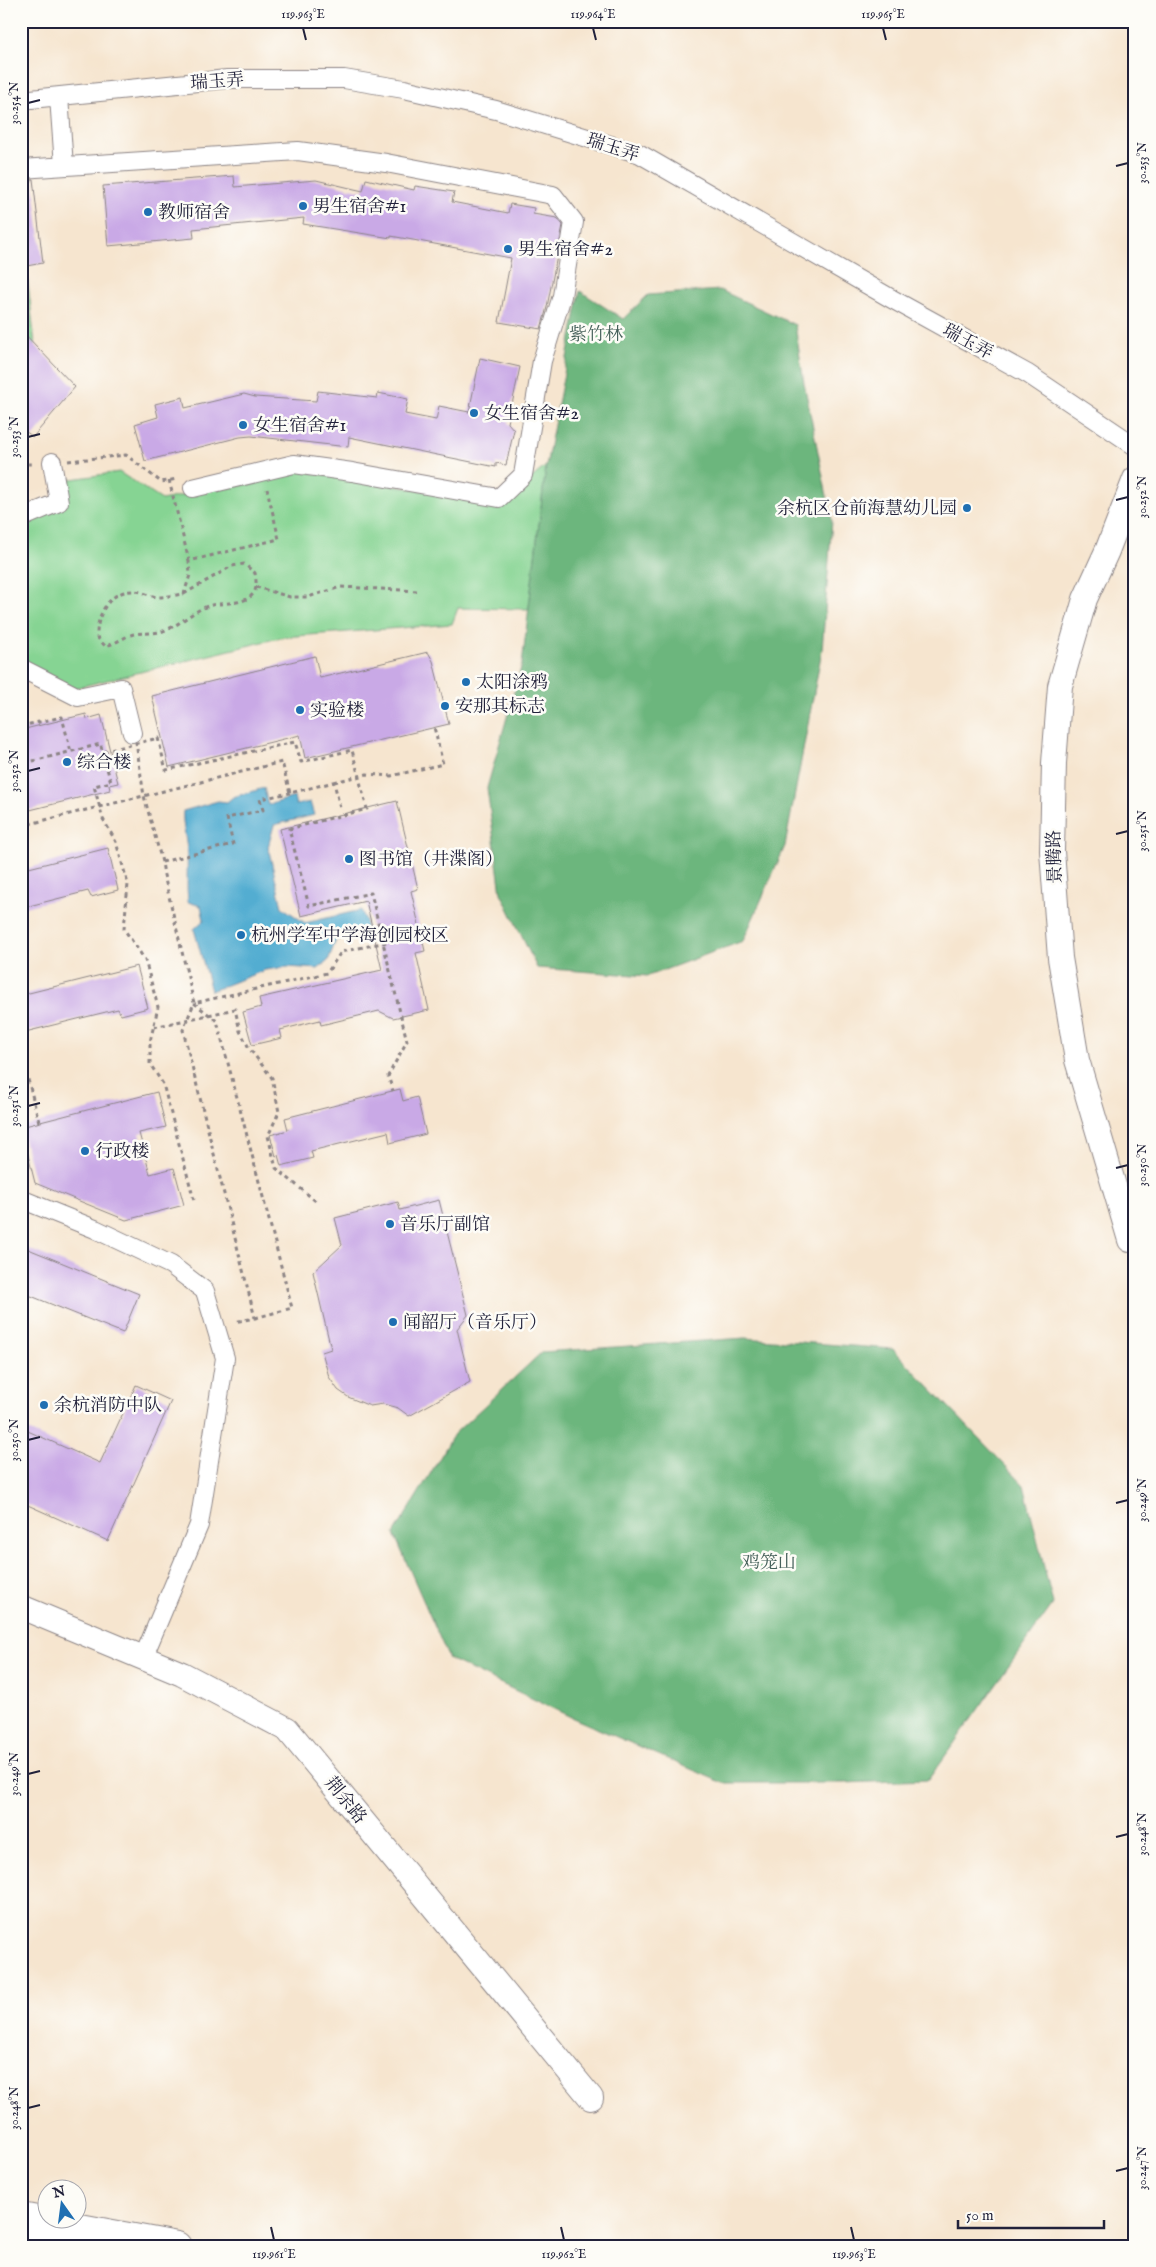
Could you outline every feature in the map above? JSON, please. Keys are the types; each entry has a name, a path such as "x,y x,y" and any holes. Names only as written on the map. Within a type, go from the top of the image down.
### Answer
{"highway":[{"path":"21,2217 177,2246"},
{"path":"21,2240 50,2246"}],"street":[{"name":"瑞玉弄","path":"21,100 227,79 344,79 404,89 496,110 640,154 892,299 1028,374 1135,446"},
{"path":"59,97 64,166"},
{"path":"21,169 298,151 386,164 553,195 574,222 562,296 542,361 523,475 499,498 352,472 294,464 193,488"},
{"path":"21,518 59,502 52,462"},
{"name":"景腾路","path":"1130,1240 1077,1060 1060,958 1052,851 1054,763 1060,686 1084,599 1135,479"},
{"path":"21,668 78,697 120,688 132,733"},
{"path":"21,1198 171,1265 205,1291 225,1358 202,1515 193,1543 143,1658"},
{"name":"荆余路","path":"21,1607 182,1674 287,1729 591,2098"}],"path":[{"path":"21,460 27,464 126,455 160,482 186,477 193,488"},
{"path":"21,479 27,464"},
{"path":"189,561 279,538 262,472"},
{"path":"169,480 189,561 190,575 184,594"},
{"path":"244,564 255,573 256,587 252,595 242,602 225,602 208,606 169,629 155,634 131,635 118,643 105,646 97,637 96,626 102,609 117,595 132,591 154,597 184,594 232,566 244,564"},
{"path":"256,587 290,597 308,596 341,587 419,591"},
{"path":"21,726 62,717 71,752"},
{"path":"162,862 233,844 227,818 263,810 260,798 290,793 367,774 391,776 443,764 434,727"},
{"path":"132,733 140,761 144,796 162,862 194,1003 183,1030 255,1318"},
{"path":"102,752 158,738 166,770 295,742 301,762 352,750 367,809 289,829 309,906 371,893 407,1041 388,1076 393,1091"},
{"path":"25,763 100,744 110,782 94,786 103,819 116,842 128,884 124,929 145,960 158,1008 150,1042 150,1064 164,1084 194,1200"},
{"path":"21,819 22,826 282,762 290,793"},
{"path":"334,782 340,808"},
{"path":"194,1003 327,973 341,952 391,941"},
{"path":"194,1003 217,1021 292,1308 216,1326"},
{"path":"154,1027 235,1009 240,1030 249,1048 272,1078 279,1112 268,1136 276,1168 318,1203"},
{"path":"21,1069 25,1068 40,1122"}],"green space":[{"path":"21,266 26,266 35,344 21,345"},
{"name":"紫竹林","path":"720,290 795,325 804,383 832,521 822,650 785,846 743,941 648,976 537,968 501,893 487,788 522,664 546,466 580,291 623,319 648,295"},
{"path":"546,466 529,609 458,608 452,624 283,637 75,688 21,661 21,525 63,507 59,481 119,472 162,500 294,470 501,503"},
{"name":"鸡笼山","path":"745,1338 893,1349 1024,1485 1053,1604 928,1780 844,1783 723,1783 573,1718 449,1659 394,1534 454,1434 542,1352"}],"water":[{"path":"264,788 268,805 294,797 296,805 310,802 314,815 274,825 268,847 282,907 305,923 361,910 366,921 366,932 336,940 328,961 318,969 287,967 265,970 211,991 194,929 204,920 201,906 188,902 187,851 183,811 218,801 227,802 233,797"}],"building":[{"path":"234,176 235,187 316,180 363,191 366,179 414,190 415,186 454,192 452,202 508,213 510,204 534,208 533,214 557,218 563,225 541,329 499,322 511,258 391,236 391,238 303,224 304,218 193,229 194,238 108,246 103,186"},
{"path":"33,179 43,263 21,267 21,180"},
{"path":"21,330 75,387 33,437 21,428"},
{"path":"480,358 520,367 508,423 514,430 506,465 496,463 496,467 349,437 348,447 251,436 240,437 145,461 135,424 158,417 155,404 183,397 185,408 244,394 255,397 316,401 318,391 377,398 378,393 408,399 405,414 436,420 439,406 469,412"},
{"name":"实验楼","path":"428,652 433,661 449,724 305,758 300,735 169,767 152,696 315,656 320,678"},
{"name":"综合楼","path":"86,714 87,719 101,715 118,783 109,785 110,790 30,810 21,774 21,730"},
{"name":"图书馆（井渫阁）","path":"397,801 418,889 411,891 425,951 416,953 429,1010 393,1018 379,1011 321,1025 320,1020 280,1030 282,1038 252,1045 243,1012 261,1007 259,998 382,970 366,901 301,916 280,829"},
{"path":"108,848 118,890 91,897 88,891 21,908 21,870"},
{"path":"137,966 148,1008 121,1015 118,1009 21,1033 21,995"},
{"path":"400,1089 403,1101 417,1097 426,1134 390,1143 388,1132 311,1151 313,1158 281,1166 270,1135 288,1130 285,1118"},
{"name":"行政楼","path":"157,1092 166,1127 139,1133 150,1174 174,1168 184,1205 126,1220 35,1183 21,1127"},
{"name":"闻韶厅（音乐厅）","path":"439,1200 468,1315 457,1329 470,1382 409,1416 398,1408 383,1404 370,1406 348,1397 338,1390 329,1377 322,1352 331,1349 313,1272 342,1245 335,1218 398,1202 400,1210"},
{"path":"21,1246 139,1294 123,1333 21,1292"},
{"path":"136,1385 171,1401 108,1541 21,1502 21,1428 100,1463"}],"place":[{"name":"男生宿舍#1","path":"303,206"},
{"name":"教师宿舍","path":"148,212"},
{"name":"男生宿舍#2","path":"508,249"},
{"name":"女生宿舍#2","path":"474,413"},
{"name":"女生宿舍#1","path":"243,425"},
{"name":"余杭区仓前海慧幼儿园","path":"967,508"},
{"name":"太阳涂鸦","path":"466,682"},
{"name":"安那其标志","path":"445,706"},
{"name":"实验楼","path":"300,710"},
{"name":"综合楼","path":"67,762"},
{"name":"图书馆（井渫阁）","path":"349,859"},
{"name":"杭州学军中学海创园校区","path":"241,935"},
{"name":"行政楼","path":"85,1151"},
{"name":"音乐厅副馆","path":"390,1224"},
{"name":"闻韶厅（音乐厅）","path":"393,1322"},
{"name":"余杭消防中队","path":"44,1405"}]}
